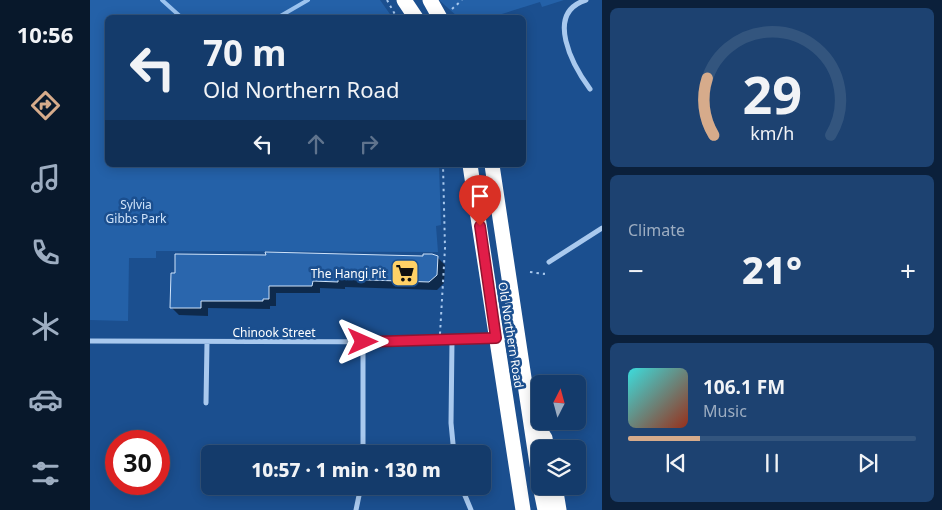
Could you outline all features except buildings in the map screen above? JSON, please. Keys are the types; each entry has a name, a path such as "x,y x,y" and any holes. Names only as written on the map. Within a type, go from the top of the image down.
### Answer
{"highway":[{"path":"404,0 414,15"},
{"path":"430,0 446,13"},
{"name":"Old Northern Road","path":"470,167 523,510"},
{"name":"Old Northern Road","path":"492,167 534,440"},
{"path":"530,414 546,440"},
{"path":"515,510 518,485"},
{"name":"Old Northern Road","path":"542,495 544,510"},
{"path":"556,495 560,510"}],"street":[{"path":"586,0 569,9 564,21 564,31 576,71 590,89"},
{"path":"549,262 602,228"},
{"name":"Chinook Street","path":"90,341 439,342 518,336"},
{"path":"452,341 451,423 453,445"},
{"path":"206,403 207,342"},
{"path":"363,342 363,445"},
{"path":"356,510 359,495"},
{"path":"465,495 471,510"}],"path":[{"path":"387,0 395,15"},
{"path":"446,13 462,0"},
{"path":"439,342 445,248 443,167"},
{"path":"530,272 544,274 544,269 549,262"}],"green space":[{"name":"Sylvia Gibbs Park","path":"90,0 380,0 391,15 105,15 105,167 439,167 441,225 436,226 438,252 156,251 156,258 129,258 128,321 90,320"},
{"path":"439,0 564,0 542,7 540,2 498,15 456,15"}],"waterway":[{"path":"162,0 179,15"},
{"path":"282,15 308,0"}],"place":[{"name":"The Hangi Pit","path":"405,273"}],"route":[{"path":"363,342 439,342 496,338 480,226"}]}
